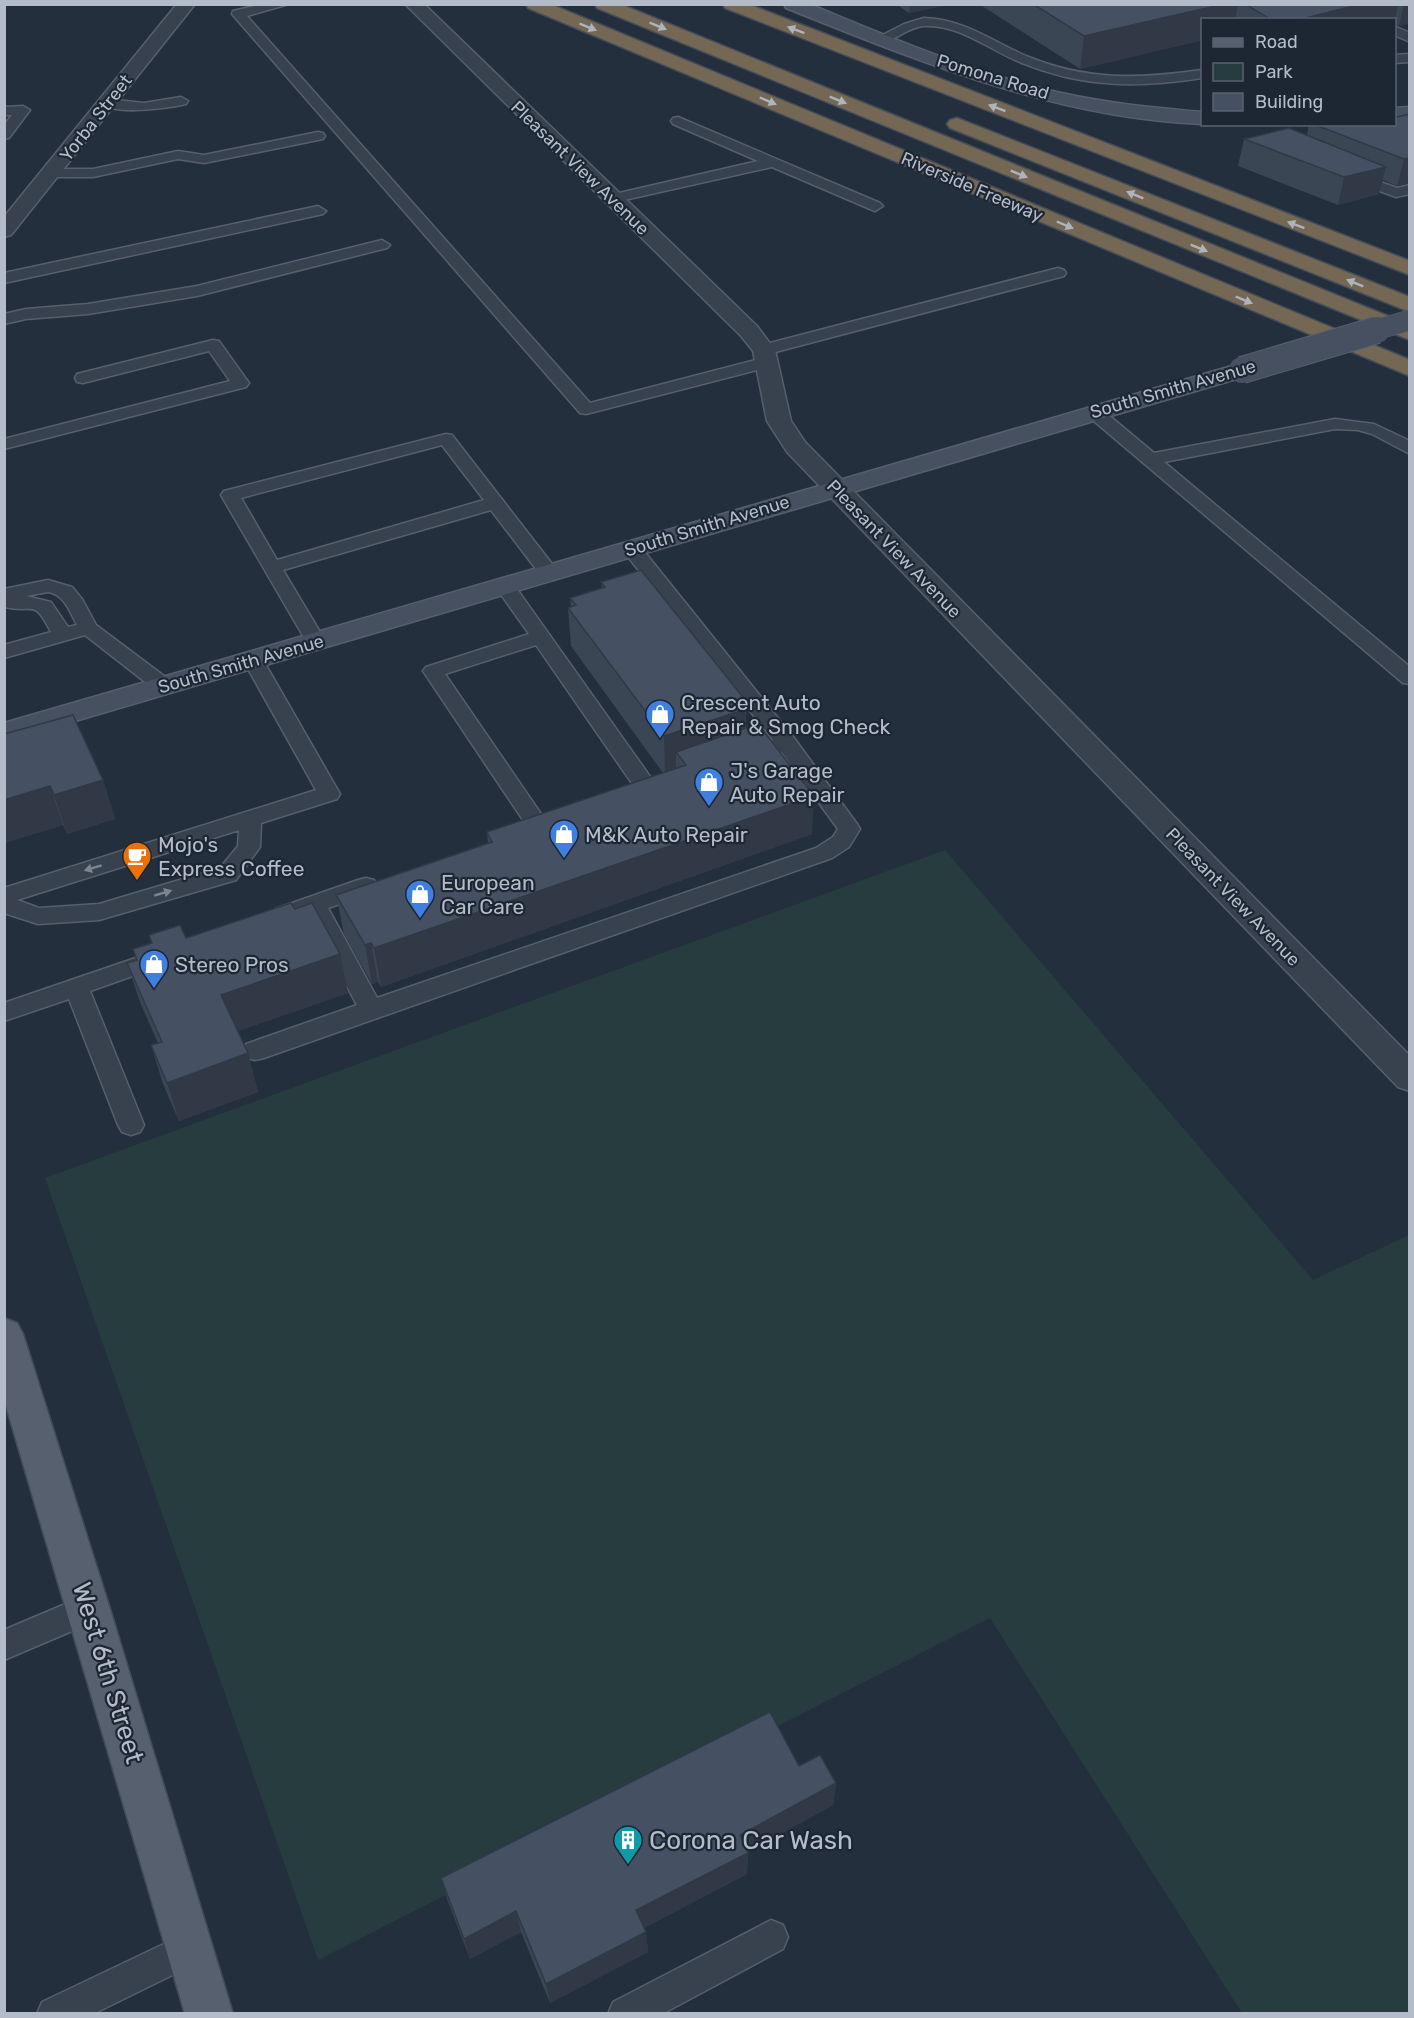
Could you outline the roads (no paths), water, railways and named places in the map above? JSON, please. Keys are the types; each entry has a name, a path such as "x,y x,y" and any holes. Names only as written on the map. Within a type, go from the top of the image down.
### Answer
{"highway":[{"name":"Riverside Freeway","path":"534,4 1410,369"},
{"path":"603,4 1410,333"},
{"path":"730,4 1410,269"},
{"path":"935,116 1410,305"}],"main road":[{"name":"Pomona Road","path":"792,4 1016,87 1082,103 1159,115 1201,118"},
{"name":"South Smith Avenue","path":"4,733 1410,320"},
{"name":"West 6th Street","path":"4,1334 14,1403 89,1609 209,2013"}],"street":[{"name":"Yorba Street","path":"4,231 187,4"},
{"name":"Pleasant View Avenue","path":"413,4 749,331 765,356 782,429 796,447 1410,1078"}],"lane":[{"path":"283,4 238,14 586,409 1058,273"},
{"path":"882,39 922,22 944,23 972,32 1015,57 1094,79 1114,82 1201,74"},
{"path":"1396,31 1410,38"},
{"path":"107,103 144,107 181,101"},
{"path":"4,111 23,110 4,135"},
{"path":"678,122 875,206"},
{"path":"53,173 93,173 178,155 204,159 318,136"},
{"path":"611,199 773,162"},
{"path":"1334,169 1396,193 1410,189"},
{"path":"4,278 318,211"},
{"path":"4,319 26,314 88,309 197,291 382,245"},
{"path":"4,444 240,383 213,345 83,378"},
{"path":"1094,412 1410,678"},
{"path":"1151,459 1322,425 1343,423 1360,424 1380,430 1410,449"},
{"path":"316,642 230,495 446,439 549,573"},
{"path":"273,567 495,503"},
{"path":"255,1051 824,853 841,842 849,829 787,743 632,549"},
{"path":"4,595 49,585 67,591 78,606 88,628 165,687"},
{"path":"505,586 648,790"},
{"path":"4,605 31,601 43,603 49,609 62,635"},
{"path":"4,652 88,628"},
{"path":"538,827 433,670 541,637"},
{"path":"4,896 330,794 253,660"},
{"path":"723,765 787,743"},
{"path":"626,797 670,783"},
{"path":"4,904 39,916 99,912 228,874 249,847 250,819"},
{"path":"516,835 560,820"},
{"path":"260,923 381,881"},
{"path":"314,904 371,1009"},
{"path":"4,1012 184,949"},
{"path":"76,987 131,1125"},
{"path":"4,1646 89,1609"},
{"path":"625,2013 771,1937"},
{"path":"54,2013 189,1948"}],"place":[{"name":"Crescent Auto Repair & Smog Check","path":"660,740"},
{"name":"J's Garage Auto Repair","path":"709,808"},
{"name":"M&K Auto Repair","path":"564,860"},
{"name":"Mojo's Express Coffee","path":"137,882"},
{"name":"European Car Care","path":"420,920"},
{"name":"Stereo Pros","path":"154,990"},
{"name":"Corona Car Wash","path":"628,1866"}]}
